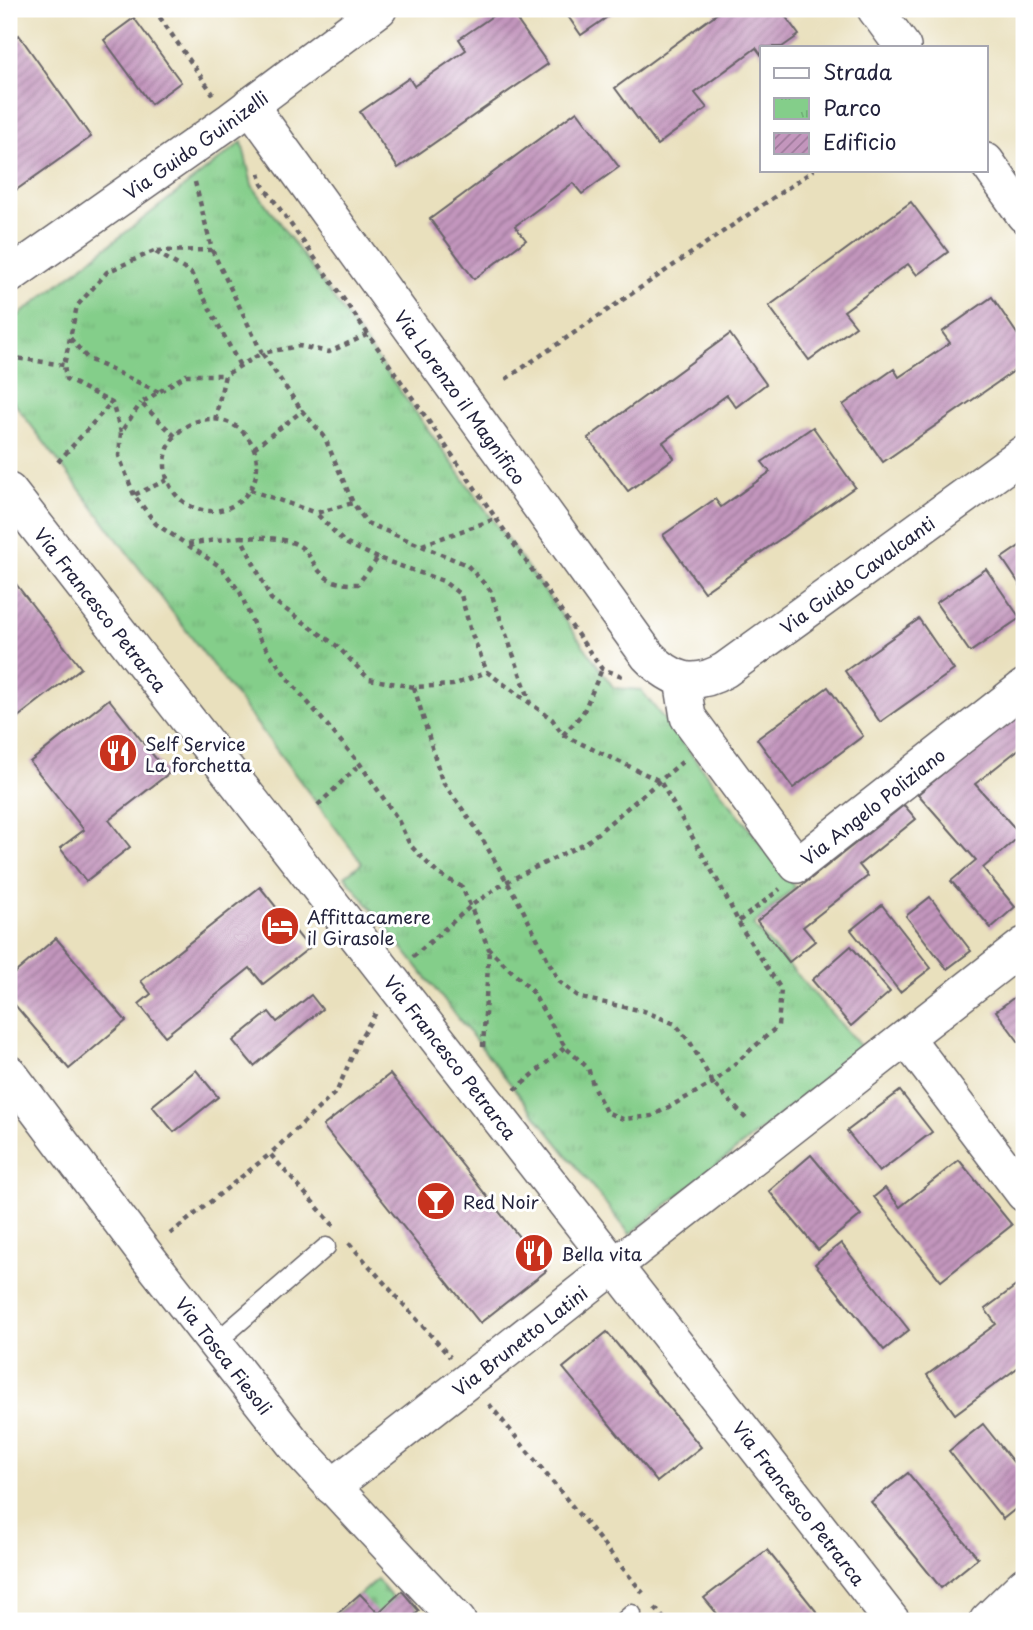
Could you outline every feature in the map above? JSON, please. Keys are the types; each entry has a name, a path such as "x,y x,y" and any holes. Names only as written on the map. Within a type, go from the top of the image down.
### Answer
{"street":[{"name":"Via Guido Guinizelli","path":"9,276 241,113 379,9"},
{"path":"875,9 902,46"},
{"name":"Via Lorenzo il Magnifico","path":"241,113 648,656 659,667 682,679"},
{"path":"988,164 1024,215"},
{"name":"Via Guido Cavalcanti","path":"682,679 701,680 725,670 1024,453"},
{"name":"Via Francesco Petrarca","path":"9,491 892,1621"},
{"name":"Via Angelo Poliziano","path":"682,679 688,717 797,865 1024,687"},
{"name":"Via Brunetto Latini","path":"332,1487 1024,945"},
{"path":"907,1039 1024,1194"},
{"name":"Via Tosca Fiesoli","path":"9,1073 145,1254 298,1449 458,1621"},
{"path":"987,1621 1024,1585"}],"lane":[{"path":"215,1343 326,1247"}],"path":[{"path":"154,9 241,113"},
{"path":"259,172 262,184 602,669 583,713 563,735"},
{"path":"506,379 811,172"},
{"path":"194,178 212,250 262,353 302,411 324,436 353,503 367,523 467,565 490,590 531,704"},
{"path":"212,250 154,251 107,272 77,306 64,365 66,379 112,403 121,432 119,456 134,495 156,524 221,567 240,592 259,638 289,680 360,764 397,818 410,845 437,873 462,887 489,949 531,990 565,1047 588,1068 606,1112 623,1118 652,1116 713,1083 778,1026 781,989 742,929 660,781 563,735 552,719 487,671 471,632 461,595 443,581 345,543 316,513 250,490"},
{"path":"154,251 191,273 240,366"},
{"path":"121,432 141,403 186,375 225,375 262,353 299,346 329,352 369,334"},
{"path":"70,338 88,359 159,392"},
{"path":"9,357 64,365"},
{"path":"215,420 225,375"},
{"path":"58,462 112,403"},
{"path":"141,403 176,436"},
{"path":"254,447 302,411"},
{"path":"200,420 215,420 238,428 254,447 257,462 256,477 250,490 240,501 227,509 212,511 185,503 174,493 167,480 166,457 176,436 187,426 200,420"},
{"path":"134,495 167,480"},
{"path":"316,513 353,503"},
{"path":"421,545 495,519"},
{"path":"186,544 241,537 292,542 309,555 320,574 340,584 358,584 378,558"},
{"path":"241,537 271,599 337,646 369,680 414,687 453,685 487,671"},
{"path":"414,687 442,781 476,828 521,906 559,982 581,998 644,1012 675,1024 690,1042 713,1083 771,1145"},
{"path":"318,805 360,764"},
{"path":"739,921 789,881 797,865"},
{"path":"458,1067 482,1048 489,949"},
{"path":"492,1110 565,1047"},
{"path":"145,1254 270,1154"}],"green space":[{"path":"242,142 252,185 614,688 641,690 795,887 753,925 863,1049 630,1234 345,876 362,863 9,396 9,323"},
{"path":"377,1579 393,1599 402,1591 419,1611 414,1616 419,1621 329,1621"}],"building":[{"path":"503,9 509,9 548,64 398,168 360,112 409,78 414,86 466,50 459,39"},
{"path":"563,9 619,9 581,35"},
{"path":"723,9 780,9 799,35 783,46 760,46 760,53 756,48 695,93 707,108 657,145 615,88"},
{"path":"134,18 181,82 151,104 104,40"},
{"path":"19,35 91,137 9,195 9,42"},
{"path":"577,111 619,167 582,194 573,183 515,226 526,240 474,279 430,219"},
{"path":"911,202 948,252 917,275 908,264 844,311 856,326 809,360 769,306"},
{"path":"992,297 1024,344 1024,364 883,462 843,405 894,369 899,377 950,343 942,332"},
{"path":"730,334 766,384 736,407 727,395 663,442 674,458 628,491 588,438"},
{"path":"813,427 855,487 704,592 663,535 715,499 721,507 770,472 762,462"},
{"path":"1024,543 1024,591 1002,558"},
{"path":"986,569 1020,618 970,652 936,603"},
{"path":"9,575 81,668 9,724"},
{"path":"919,619 954,670 880,722 845,671"},
{"path":"828,687 863,736 793,788 757,739"},
{"path":"109,699 168,774 109,820 130,847 86,881 60,848 84,830 30,762"},
{"path":"1024,706 1024,745 975,784 1021,835 983,868 1015,907 991,928 951,881 976,860 918,794"},
{"path":"904,805 916,819 859,865 868,876 803,927 815,941 789,962 757,921"},
{"path":"260,887 309,948 263,984 250,968 165,1036 139,1004 151,994 141,981"},
{"path":"930,897 971,951 947,969 906,916"},
{"path":"882,905 931,968 900,992 851,930"},
{"path":"56,938 126,1021 69,1069 9,998 9,978"},
{"path":"851,946 890,992 851,1026 812,980"},
{"path":"1024,990 1024,1049 996,1011"},
{"path":"311,995 322,1009 254,1066 233,1041 269,1012 277,1022"},
{"path":"196,1070 218,1097 174,1132 152,1106"},
{"path":"390,1074 546,1271 480,1323 323,1126"},
{"path":"900,1091 932,1132 879,1172 847,1131"},
{"path":"811,1155 861,1215 818,1250 769,1191"},
{"path":"959,1160 1012,1225 941,1281 874,1197 885,1188 900,1207"},
{"path":"841,1243 909,1330 884,1350 815,1264"},
{"path":"1024,1280 1024,1363 955,1414 927,1375 996,1324 985,1309"},
{"path":"607,1332 701,1447 657,1482 563,1368"},
{"path":"983,1424 1022,1473 1024,1471 1024,1502 1003,1519 949,1451"},
{"path":"908,1473 978,1558 941,1588 871,1502"},
{"path":"767,1550 824,1621 723,1621 704,1598"},
{"path":"402,1591 419,1611 414,1616 419,1621 329,1621 360,1594 378,1613"}],"place":[{"name":"Self Service La forchetta","path":"118,753"},
{"name":"Affittacamere il Girasole","path":"280,926"},
{"name":"Red Noir","path":"436,1201"},
{"name":"Bella vita","path":"534,1253"}]}
